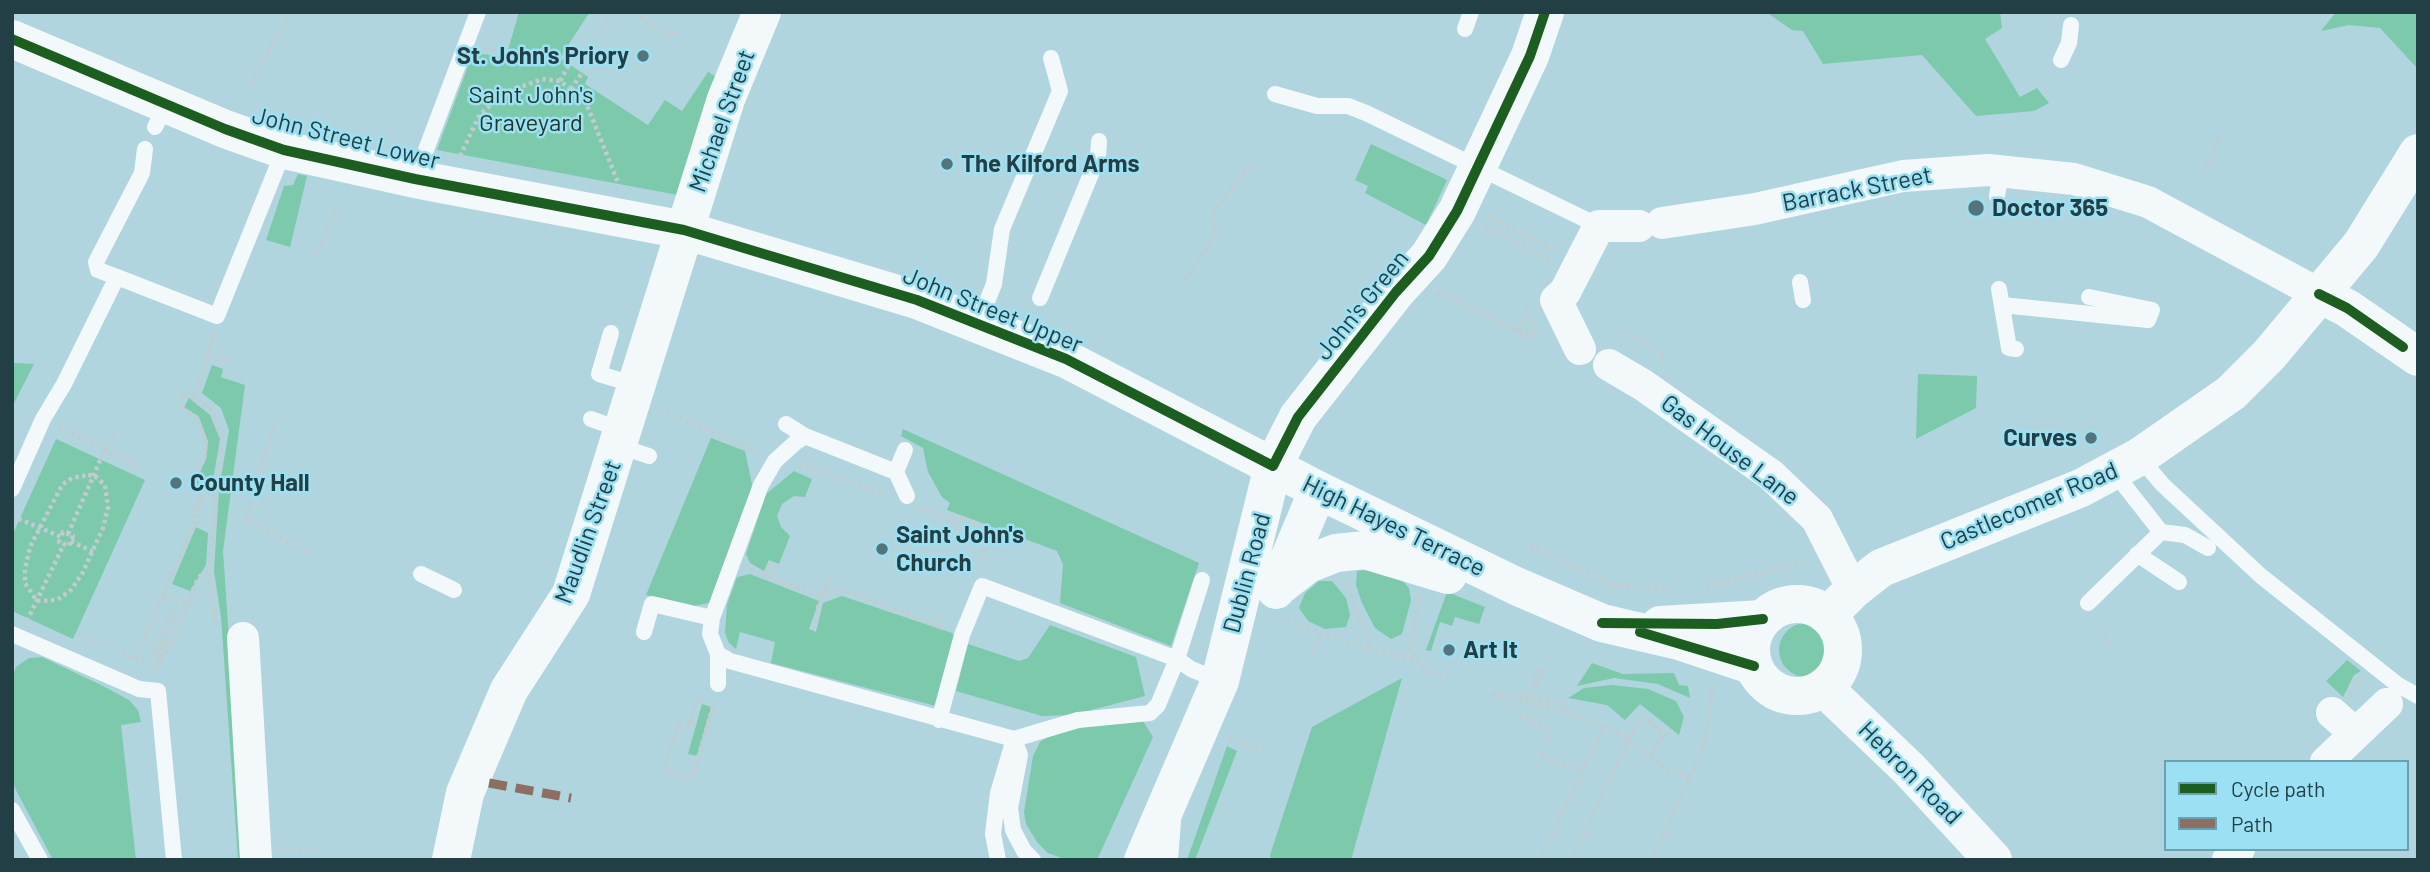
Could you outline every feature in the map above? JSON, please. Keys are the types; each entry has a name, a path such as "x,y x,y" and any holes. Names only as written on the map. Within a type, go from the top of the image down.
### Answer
{"main road":[{"name":"Michael Street","path":"684,230 726,99 762,12"},
{"name":"John's Green","path":"1273,466 1298,417 1396,292 1429,256 1457,211 1530,56 1545,12"},
{"name":"John Street Lower","path":"22,49 160,116 277,165 415,179 684,230"},
{"name":"Castlecomer Road","path":"2368,235 2418,153"},
{"name":"Castlecomer Road","path":"1840,602 1881,568 2015,517 2126,464 2231,393 2269,355 2368,235 2418,184"},
{"name":"John Street Upper","path":"684,230 917,300 978,324 1024,333 1066,359 1273,466"},
{"name":"Maudlin Street","path":"451,860 465,793 509,690 571,594 638,386 684,230"},
{"path":"2319,294 2411,347"},
{"name":"High Hayes Terrace","path":"1273,466 1516,586"},
{"name":"Dublin Road","path":"1143,860 1220,681 1273,466"},
{"name":"Dublin Road","path":"1220,681 1282,604 1318,489"},
{"path":"1282,604 1317,560 1336,552 1365,550 1441,573 1516,586 1602,622 1679,641 1754,666"},
{"path":"1602,622 1717,624 1763,619 1784,606 1800,604 1814,607 1840,602 1837,626 1844,652 1841,666 1824,688 1797,697 1783,695 1760,678 1751,652 1753,638 1763,619"},
{"name":"Hebron Road","path":"1824,688 1909,769 1993,860"}],"street":[{"name":"Barrack Street","path":"1599,226 1651,225 1787,211 1903,176 1999,183 2074,179 2148,202 2319,294"},
{"path":"1580,349 1545,298 1565,292 1599,226"},
{"name":"Gas House Lane","path":"1609,365 1643,385 1771,475 1818,519 1840,602"},
{"path":"243,638 256,860"},
{"path":"2327,760 2344,723 2387,704"}],"lane":[{"path":"415,179 478,12"},
{"path":"1465,29 1471,12"},
{"path":"2061,60 2069,43 2071,24"},
{"path":"978,324 994,284 1003,229 1060,91 1051,58"},
{"path":"1275,94 1317,106 1348,106 1366,113 1599,226"},
{"path":"1040,298 1098,157 1099,141"},
{"path":"145,149 142,173 96,262 97,270 217,316 277,165"},
{"path":"12,489 43,419 64,384 117,276"},
{"path":"1800,282 1803,300"},
{"path":"2016,349 2009,348 2000,297 2148,320 2152,310 2089,298"},
{"path":"611,334 599,374 638,386"},
{"path":"786,424 805,436 896,472"},
{"path":"718,684 718,654 710,634 712,618 761,485 775,461 805,436"},
{"path":"905,450 896,472 905,500"},
{"path":"2126,464 2161,532"},
{"path":"2126,464 2163,485 2262,576 2398,685 2418,696"},
{"path":"2088,603 2161,532 2185,535 2208,548"},
{"path":"2137,554 2179,582"},
{"path":"421,574 454,590"},
{"path":"718,654 730,662 786,684 1014,739 1078,720 1150,713 1158,705 1177,659 1202,580"},
{"path":"939,720 962,635 982,586 1177,659 1191,669 1220,681"},
{"path":"644,632 652,604 712,618"},
{"path":"14,639 139,689 158,691 174,860"},
{"path":"998,860 993,834 998,793 1014,739"},
{"path":"1014,739 1020,755 1010,808 1013,830 1024,851 1033,860"},
{"path":"1170,860 1176,788"},
{"path":"12,810 40,860"}],"path":[{"path":"251,81 291,12"},
{"path":"605,23 612,12"},
{"path":"635,12 666,35 674,31 678,35"},
{"path":"560,81 569,65"},
{"path":"572,89 582,73"},
{"path":"460,155 480,114 507,92 542,79 560,81 585,100 622,190 617,216"},
{"path":"2204,164 2206,166 2218,138"},
{"path":"1185,280 1216,233 1212,215 1251,166"},
{"path":"315,256 336,208"},
{"path":"1479,216 1486,215 1553,249 1557,259 1548,261 1480,223"},
{"path":"1432,289 1526,336 1546,333"},
{"path":"1517,331 1545,298"},
{"path":"1625,332 1662,354 1660,371"},
{"path":"195,397 214,339"},
{"path":"210,355 229,362"},
{"path":"152,671 174,639 198,578 209,569 222,439 212,411 195,397 185,393 180,407 197,417 205,434 205,452 192,485 215,495"},
{"path":"43,419 138,467"},
{"path":"275,421 246,519 307,553"},
{"path":"688,424 775,461 799,464 905,500 952,521 957,528 981,538 989,536"},
{"path":"68,534 105,449 117,431"},
{"path":"95,476 105,485 108,508 93,552 71,590 57,600 37,601 25,583 25,569 39,525 62,485 72,478 95,476"},
{"path":"135,659 204,490"},
{"path":"12,516 39,525 61,537"},
{"path":"952,521 961,519 986,528 989,536 981,556 982,586"},
{"path":"63,532 73,536 69,546 60,542 61,537 63,532"},
{"path":"969,540 971,534"},
{"path":"71,541 93,552"},
{"path":"37,601 64,544"},
{"path":"1530,545 1614,585 1685,590"},
{"path":"1725,585 1812,559"},
{"path":"733,564 821,595 845,590 962,635"},
{"path":"765,575 769,566 777,569"},
{"path":"1342,572 1370,649"},
{"path":"815,622 821,595 829,578 823,576"},
{"path":"1421,594 1410,648 1415,660 1425,670 1451,679"},
{"path":"163,595 187,606"},
{"path":"1282,604 1321,633 1415,660"},
{"path":"122,653 144,662 151,659 172,611 178,614 157,657 161,659"},
{"path":"936,625 940,616"},
{"path":"1312,654 1321,633"},
{"path":"2105,633 2109,647"},
{"path":"78,634 100,644"},
{"path":"1536,682 1541,667"},
{"path":"1652,860 1705,743 1713,684"},
{"path":"1545,742 1550,728 1517,714 1492,692 1604,727 1627,738 1665,768 1689,778"},
{"path":"698,699 714,702 693,775 690,778 668,771 665,767 678,725 688,726 698,699"},
{"path":"1571,860 1627,738 1640,717 1671,737"},
{"path":"1539,860 1604,727"},
{"path":"1651,757 1664,733"},
{"path":"1229,738 1269,753"},
{"path":"1541,752 1540,756 1582,771"},
{"path":"289,849 320,852"}],"green space":[{"name":"Saint John's Graveyard","path":"519,12 589,13 560,58 588,77 585,84 648,125 665,100 682,111 708,72 721,80 678,195 437,150 473,53 506,57"},
{"path":"1766,12 2000,12 2002,28 1985,39 2020,97 2037,88 2049,103 2034,111 1976,116 1922,55 1823,64 1803,31 1792,30"},
{"path":"2336,12 2418,12 2418,69 2380,28 2349,25 2321,31"},
{"path":"1371,144 1447,180 1426,225 1365,193 1368,186 1355,180"},
{"path":"298,174 307,176 290,247 266,240 284,186 293,185"},
{"path":"12,363 34,364 12,407"},
{"path":"212,365 223,369 221,377 245,385 223,551 244,860 238,860 221,617 214,571 219,489 229,430 221,408 202,393"},
{"path":"1918,374 1977,376 1976,408 1916,439"},
{"path":"189,398 210,415 220,439 211,492 194,485 206,459 208,442 199,417 184,407"},
{"path":"903,429 1199,563 1171,646 1060,603 1063,564 1057,551 947,510 950,503 942,497 928,472 923,448 901,436"},
{"path":"711,438 745,451 752,484 750,501 713,602 690,607 646,595"},
{"path":"56,439 145,480 73,639 12,611 12,536"},
{"path":"794,471 812,479 805,497 794,496 782,504 777,516 781,527 790,536 779,564 769,560 764,571 750,563 746,554 766,494"},
{"path":"196,527 208,533 206,565 190,591 172,584"},
{"path":"1368,570 1399,577 1409,588 1411,600 1402,634 1391,639 1375,628 1356,585 1357,571"},
{"path":"750,574 819,601 809,629 816,632 823,603 842,596 952,633 955,637 936,706 771,663 775,642 740,632 736,649 729,643 725,633 727,605 737,577"},
{"path":"1319,581 1332,581 1346,598 1350,615 1346,627 1325,629 1308,621 1299,608 1305,593"},
{"path":"1447,592 1485,607 1479,624 1455,617 1452,626 1440,622 1431,651 1426,650"},
{"path":"1806,623 1825,631 1833,650 1825,669 1806,677 1787,669 1779,650 1787,631"},
{"path":"1050,625 1136,657 1145,696 1072,715 1042,716 956,691 968,644 1019,661 1028,658"},
{"path":"42,657 129,700 138,710 141,722 121,725 136,860 53,860 16,790 12,780 12,678 16,667 29,658"},
{"path":"2347,660 2361,671 2354,675 2343,697 2326,681"},
{"path":"1592,663 1623,674 1674,673 1679,685 1688,686 1690,698 1658,684 1614,678 1577,686"},
{"path":"1402,678 1351,860 1271,860 1270,855 1312,727"},
{"path":"1612,685 1648,689 1676,701 1684,717 1679,735 1640,704 1625,720 1607,705 1568,698 1584,688"},
{"path":"702,704 711,707 697,756 688,754"},
{"path":"1143,721 1153,737 1097,860 1067,860 1048,853 1037,842 1026,824 1024,812 1033,756 1040,742 1064,727"},
{"path":"1227,746 1237,751 1195,860 1187,860"}],"marked path":[{"path":"489,783 571,798"}],"cycle path":[{"path":"12,39 225,129 284,150 415,179 684,230 917,300 1066,359 1273,466 1298,417 1396,292 1429,256 1457,211 1530,56 1545,12"},
{"path":"2319,294 2347,308 2403,347"},
{"path":"1602,623 1717,624 1763,619"},
{"path":"1640,632 1754,666"}],"place":[{"name":"St. John's Priory","path":"643,56"},
{"name":"The Kilford Arms","path":"947,164"},
{"name":"Doctor 365","path":"1976,208"},
{"name":"Curves","path":"2091,438"},
{"name":"County Hall","path":"176,483"},
{"name":"Saint John's Church","path":"882,549"},
{"name":"Art It","path":"1449,650"}]}
